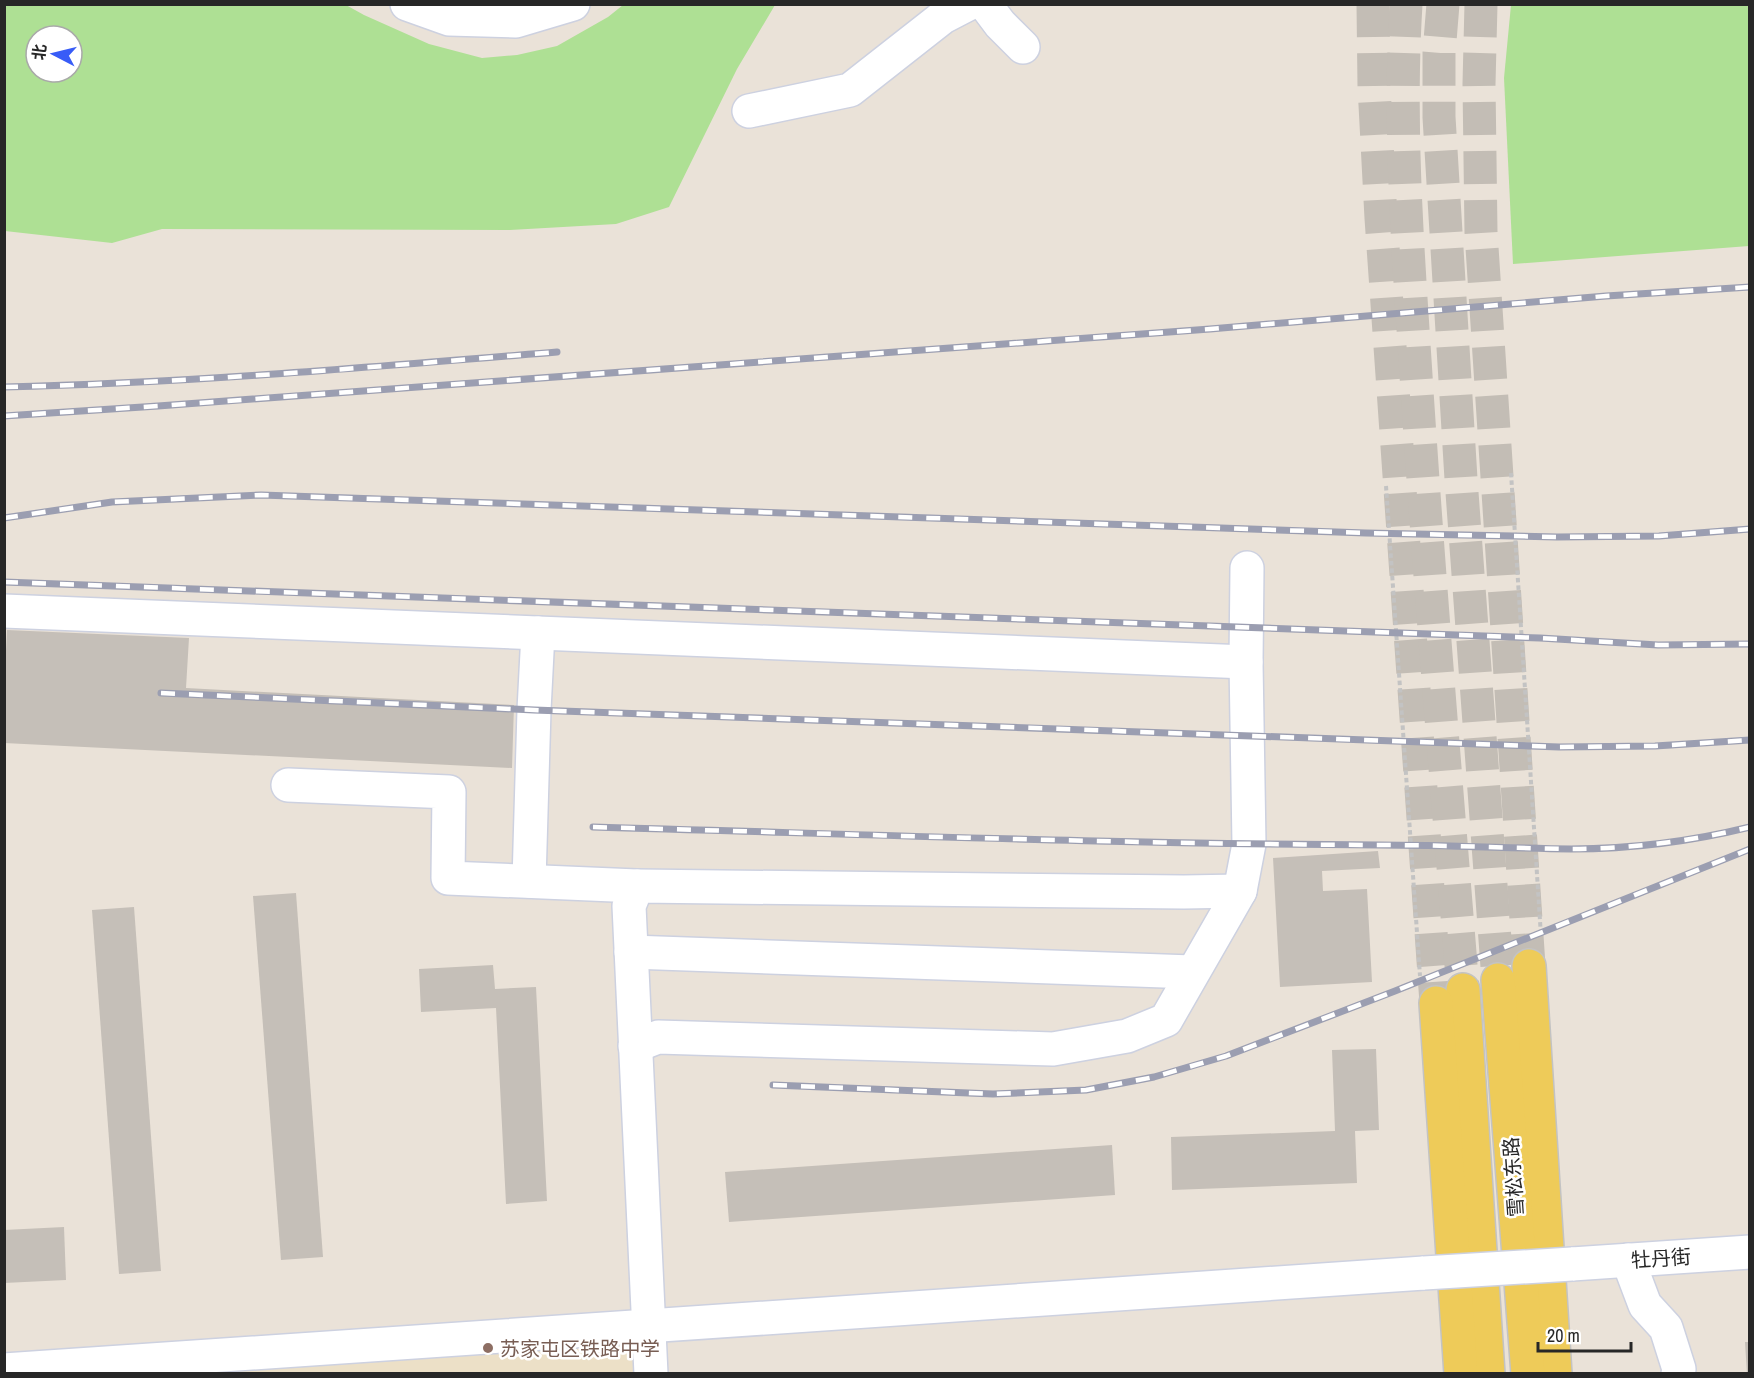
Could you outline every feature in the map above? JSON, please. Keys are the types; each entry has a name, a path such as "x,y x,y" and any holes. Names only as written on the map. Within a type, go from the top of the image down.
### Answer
{"main road":[{"path":"1535,956 1555,1374"},
{"name":"雪松东路","path":"1498,980 1528,1374"},
{"path":"1440,992 1461,1374"},
{"name":"雪松东路","path":"1440,992 1488,1374"}],"street":[{"path":"407,4 449,20 516,21 573,4"},
{"path":"749,111 850,90 943,17 968,4"},
{"path":"985,4 1000,24 1023,47"},
{"path":"635,1047 658,1037 1053,1049 1127,1036 1166,1020 1240,891 1249,844 1247,568"},
{"path":"4,611 1246,662"},
{"path":"529,881 538,633"},
{"path":"288,785 450,792 448,878 637,886 1240,891"},
{"path":"637,886 628,906 651,1374"},
{"path":"631,952 1192,972"},
{"name":"牡丹街","path":"4,1370 1749,1252"},
{"path":"1628,1260 1645,1305 1666,1328 1679,1369 1678,1374"}],"path":[{"path":"1510,473 1535,956"},
{"path":"1386,486 1440,992"}],"shaded area":[{"name":"苏家屯区铁路中学","path":"648,1326 651,1374 5,1374"}],"green space":[{"path":"5,4 346,5 429,44 482,58 517,55 557,46 608,17 623,5 775,5 737,69 669,207 616,224 510,230 162,229 112,243 5,231"},
{"path":"1511,5 1749,5 1749,246 1513,264 1504,78"}],"building":[{"path":"7,630 189,638 186,688 514,705 512,768 4,743"},
{"path":"1378,851 1380,868 1322,871 1323,891 1367,889 1372,982 1280,987 1273,858"},
{"path":"296,893 323,1257 281,1260 253,896"},
{"path":"134,907 161,1271 119,1274 92,910"},
{"path":"493,965 495,989 536,987 547,1201 506,1204 496,1008 421,1012 419,969"},
{"path":"1376,1049 1379,1130 1355,1131 1357,1183 1172,1190 1171,1137 1335,1131 1332,1050"},
{"path":"1112,1145 1115,1195 729,1222 725,1172"},
{"path":"64,1227 66,1280 4,1283 4,1230"},
{"path":"1745,1342 1750,1342 1750,1374 1747,1374"}],"tunnel":[{"path":"1373,4 1374,86 1381,218 1436,1003"},
{"path":"1406,4 1403,101 1408,246 1427,541 1463,990"},
{"path":"1443,4 1439,53 1439,117 1461,479 1498,980"},
{"path":"1481,4 1479,84 1481,232 1529,966"}],"railway":[{"path":"4,416 1210,329 1606,296 1750,287"},
{"path":"4,387 212,378 557,352"},
{"path":"4,518 112,502 261,495 1366,533 1557,537 1659,536 1750,529"},
{"path":"4,582 1540,638 1658,645 1750,644"},
{"path":"161,693 534,710 1559,747 1655,746 1750,740"},
{"path":"593,827 1084,841 1571,849 1615,848 1661,843 1750,827"},
{"path":"773,1085 993,1094 1086,1090 1154,1077 1226,1056 1750,849"}],"place":[{"name":"苏家屯区铁路中学","path":"488,1348"}]}
